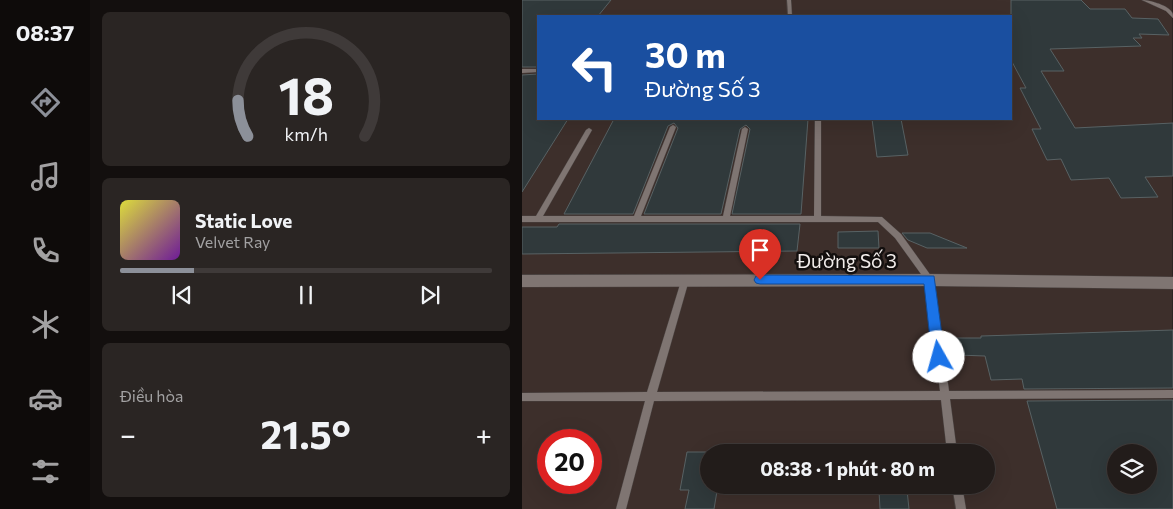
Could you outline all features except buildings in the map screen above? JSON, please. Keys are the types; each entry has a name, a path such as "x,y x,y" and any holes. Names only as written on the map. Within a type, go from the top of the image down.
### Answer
{"street":[{"name":"Đường Số 3","path":"522,281 930,280 1172,283"}],"lane":[{"path":"789,0 790,15"},
{"path":"1144,0 1168,10 1172,17"},
{"path":"522,71 537,71"},
{"path":"818,120 818,219"},
{"path":"637,219 673,127"},
{"path":"726,219 745,129"},
{"path":"538,219 588,130"},
{"path":"522,219 880,219 898,236 930,280 943,396 951,444"},
{"path":"621,509 651,395 685,280"},
{"path":"522,397 1172,394"},
{"path":"958,494 961,509"}],"shaded area":[{"path":"522,0 1172,0 1172,509 522,509"}],"route":[{"path":"760,280 930,280 939,357"}]}
